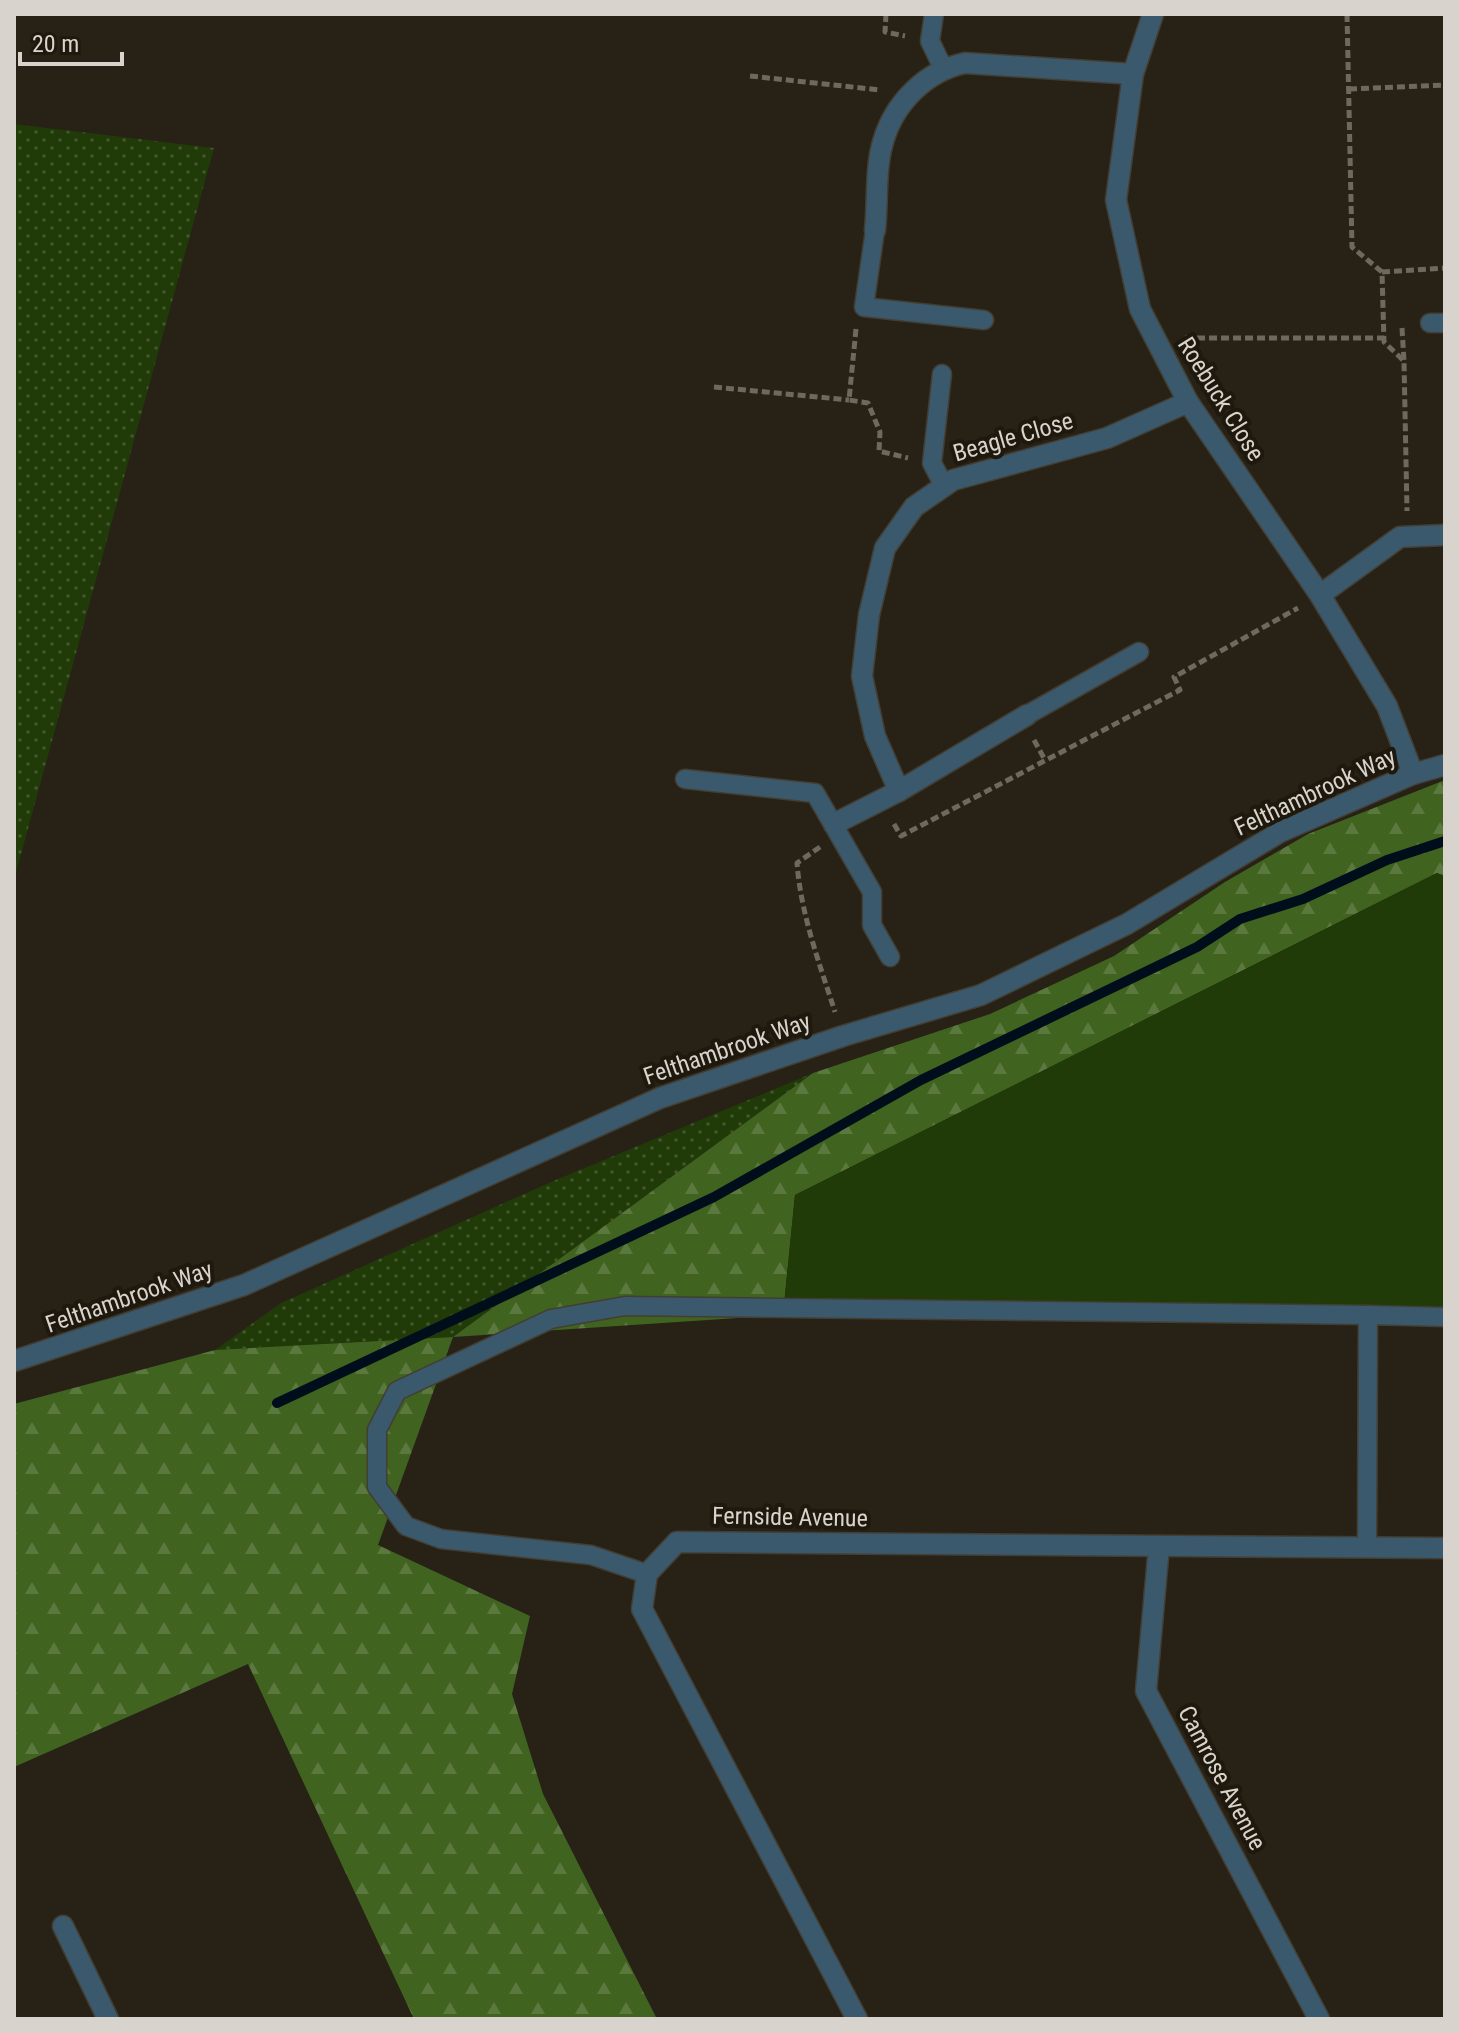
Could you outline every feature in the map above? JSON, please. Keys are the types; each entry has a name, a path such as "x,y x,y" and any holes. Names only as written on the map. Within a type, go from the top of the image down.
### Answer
{"street":[{"name":"Roebuck Close","path":"1153,14 1133,74 1116,200 1140,309 1156,346 1188,402 1320,595 1387,706 1413,774"},
{"path":"875,230 882,142 905,100 943,68 965,63 1133,74"},
{"name":"Beagle Close","path":"899,791 875,736 862,676 869,615 885,548 914,507 953,480 1107,438 1188,402"},
{"path":"1320,595 1400,537 1445,535"},
{"path":"838,830 880,801 1027,715"},
{"name":"Felthambrook Way","path":"14,1361 244,1285 660,1098 843,1036 981,995 1127,924 1280,832 1413,774 1445,765"},
{"name":"Fernside Avenue","path":"647,1574 677,1542 1445,1548"},
{"name":"Camrose Avenue","path":"1159,1546 1146,1691 1319,2019"},
{"path":"647,1574 642,1609 857,2019"},
{"path":"63,1926 108,2019"}],"lane":[{"path":"934,14 930,41 943,68"},
{"path":"875,230 864,307 984,320"},
{"path":"942,374 932,463 944,486"},
{"path":"1027,715 1139,652"},
{"path":"685,779 815,793 872,892 872,925 890,957"},
{"path":"647,1574 591,1555 441,1539 406,1526 377,1487 377,1430 397,1391 551,1319 625,1306 1445,1317"},
{"path":"1367,1547 1368,1315"}],"path":[{"path":"886,14 885,32 930,41"},
{"path":"1347,14 1352,247 1382,272 1445,268"},
{"path":"750,76 889,91 905,100"},
{"path":"1349,89 1445,85"},
{"path":"1382,272 1384,342 1404,361 1408,536"},
{"path":"849,400 857,315 864,307"},
{"path":"1156,346 1182,338 1384,338"},
{"path":"714,387 868,403 880,432 879,451 932,463"},
{"path":"880,801 901,836 1180,690 1174,677 1320,595"},
{"path":"838,830 797,863 805,920 843,1036"}],"green space":[{"path":"14,124 214,148 14,880"},
{"path":"1445,780 1445,877 1437,873 795,1195 783,1315 453,1337 813,1073 990,1014 1114,956 1225,882 1308,834"},
{"path":"1437,873 1445,877 1445,1312 783,1315 795,1195"},
{"path":"813,1073 453,1337 215,1350 281,1303 551,1182"},
{"path":"453,1337 378,1545 530,1616 512,1694 543,1794 657,2019 414,2019 248,1664 14,1767 14,1404 215,1350"}],"waterway":[{"path":"277,1403 714,1197 921,1080 1197,947 1240,919 1303,899 1387,860 1445,841"}]}
